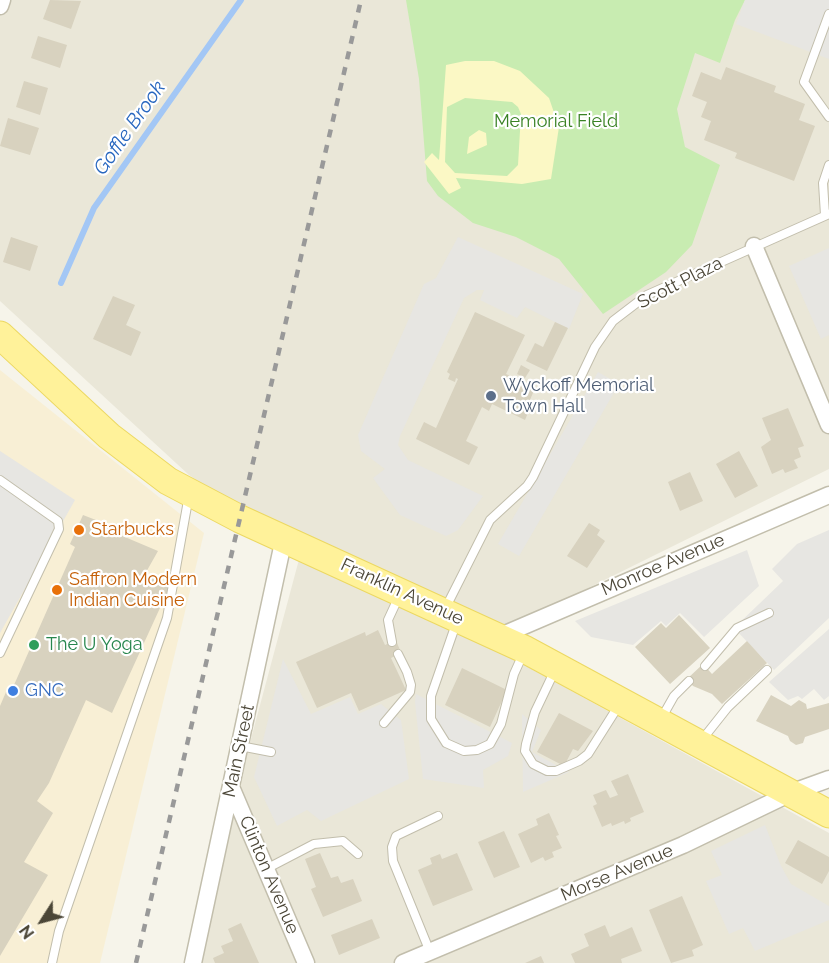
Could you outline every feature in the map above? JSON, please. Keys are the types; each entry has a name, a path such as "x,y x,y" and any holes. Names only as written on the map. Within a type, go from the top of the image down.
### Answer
{"main road":[{"name":"Franklin Avenue","path":"0,335 109,436 150,467 189,492 526,650 793,792 829,814"}],"street":[{"path":"0,6 2,0"},
{"path":"754,246 829,425"},
{"name":"Monroe Avenue","path":"498,637 829,495"},
{"name":"Main Street","path":"193,963 284,538"},
{"name":"Morse Avenue","path":"403,963 683,845 793,792 829,779"},
{"name":"Clinton Avenue","path":"231,788 306,963"}],"lane":[{"path":"829,14 804,81 829,117"},
{"path":"827,215 823,183 829,165"},
{"name":"Scott Plaza","path":"526,650 514,674 501,724 490,744 477,750 456,748 440,738 431,719 433,687 451,615 490,520 533,477 595,347 613,321 647,295 827,215"},
{"path":"0,480 58,521 59,529 0,653"},
{"path":"52,963 59,931 167,618 189,492"},
{"path":"392,642 388,620 401,592"},
{"path":"705,666 737,628 769,614"},
{"path":"384,723 410,692 409,679 398,654"},
{"path":"557,666 535,712 526,744 525,751 534,764 547,771 556,771 579,761 588,754 622,702"},
{"path":"699,743 728,707 767,670"},
{"path":"659,722 674,696 689,681"},
{"path":"240,746 272,752"},
{"path":"430,952 393,861 392,847 396,836 438,816"},
{"path":"266,869 314,844 343,841 358,854"}],"shaded area":[{"path":"0,0 829,0 829,469 481,641 829,833 829,963 191,963 301,552 189,475 0,301"},
{"path":"745,0 829,0 829,59 736,24"},
{"path":"458,237 583,294 569,329 525,307 517,318 480,300 484,290 477,290 464,298 400,436 398,445 408,460 483,496 458,530 446,536 400,515 373,478 385,469 361,451 358,435 424,284 436,278"},
{"path":"829,248 829,335 821,339 789,266"},
{"path":"0,370 204,533 100,963 0,963"},
{"path":"598,372 619,384 519,556 498,544"},
{"path":"0,451 75,500 0,633"},
{"path":"829,530 829,618 774,670 734,628 783,581 772,569 797,544"},
{"path":"747,550 759,586 704,637 680,613 666,626 661,621 633,645 591,637 575,621"},
{"path":"829,629 829,696 824,700 814,689 802,699 798,696 788,700 769,682"},
{"path":"283,659 311,714 350,697 358,714 381,704 401,720 409,779 321,821 307,810 277,826 254,777"},
{"path":"416,694 512,743 508,756 483,770 484,788 423,779"},
{"path":"522,714 541,730 532,752 569,772 523,792"},
{"path":"765,825 781,866 791,884 829,906 829,920 755,951 743,928 729,934 706,881 722,875 711,851"}],"green space":[{"name":"Memorial Field","path":"406,0 745,0 735,20 720,63 695,53 677,109 685,147 720,165 692,245 666,272 603,314 559,259 516,237 473,223 438,196 427,181 419,79"}],"sand":[{"path":"465,61 494,61 520,71 549,98 559,127 551,179 522,184 456,178 461,188 449,194 424,162 432,153 439,160 446,65","holes":["465,98 512,102 521,114 518,165 507,176 455,173 445,162 447,107"]},
{"path":"479,130 486,133 487,145 467,154 469,137"}],"building":[{"path":"50,0 81,1 71,29 43,19"},
{"path":"38,36 67,45 60,68 31,58"},
{"path":"726,67 776,86 774,92 805,104 799,120 815,126 794,181 735,158 737,153 704,140 711,121 701,117 707,102 692,96 701,72 721,80"},
{"path":"24,81 48,88 40,115 16,107"},
{"path":"8,118 39,128 30,155 0,146"},
{"path":"11,237 38,246 30,271 3,262"},
{"path":"113,296 135,305 126,325 141,332 131,356 93,339"},
{"name":"Wyckoff Memorial Town Hall","path":"475,312 525,335 506,374 535,388 527,407 530,408 525,420 492,404 489,411 482,407 466,441 478,447 469,465 416,439 424,422 436,428 458,379 456,378 455,382 448,379 450,374 447,372"},
{"path":"555,322 568,328 547,371 526,361 535,343 543,347"},
{"path":"521,365 530,370 525,378 517,374"},
{"path":"788,408 804,446 798,448 801,457 794,460 798,468 785,473 783,469 772,474 761,447 771,440 762,418"},
{"path":"739,451 758,486 735,498 716,464"},
{"path":"690,472 703,501 680,511 668,482"},
{"path":"83,515 114,527 113,532 158,551 145,574 170,586 112,713 86,700 49,783 37,801 53,813 24,862 48,875 0,956 0,706 6,692 10,694 75,547 70,544"},
{"path":"589,523 600,530 597,535 605,541 587,568 567,556"},
{"path":"679,615 710,648 670,684 635,647 661,623 666,628"},
{"path":"378,630 385,645 396,640 401,653 391,658 406,690 359,711 351,693 317,708 296,662 365,632 366,636"},
{"path":"747,641 767,663 722,704 712,694 693,686 687,679 703,664 712,674"},
{"path":"462,668 507,690 490,727 445,705"},
{"path":"771,695 791,706 799,700 806,704 807,709 829,703 829,729 805,737 803,743 796,745 790,741 788,736 756,721"},
{"path":"559,713 593,731 578,751 573,749 564,766 537,752"},
{"path":"628,774 644,812 630,818 631,821 625,824 624,821 602,827 593,806 597,804 593,795 606,790 610,798 618,795 611,781"},
{"path":"549,813 562,848 552,852 554,857 545,861 543,857 531,863 518,834 538,825 536,819"},
{"path":"504,831 520,867 494,878 478,842"},
{"path":"798,840 829,857 829,871 822,884 785,863"},
{"path":"320,853 331,878 338,876 341,883 353,879 362,901 323,917 311,889 316,887 305,859"},
{"path":"457,853 473,890 433,906 418,870 432,864 430,858 440,854 442,859"},
{"path":"682,896 703,945 692,950 694,956 671,963 649,910"},
{"path":"372,919 380,938 339,955 331,935"},
{"path":"241,923 259,963 215,963 213,958 224,953 221,946 233,941 228,929"},
{"path":"605,925 610,937 632,927 642,951 621,959 622,963 575,963 571,954 589,946 584,934"},
{"path":"541,956 544,963 525,963"}],"waterway":[{"name":"Goffle Brook","path":"61,283 94,208 241,0"}],"railway":[{"path":"136,963 361,0"}],"place":[{"name":"Wyckoff Memorial Town Hall","path":"491,396"},
{"name":"Starbucks","path":"79,530"},
{"name":"Saffron Modern Indian Cuisine","path":"57,590"},
{"name":"The U Yoga","path":"34,645"},
{"name":"GNC","path":"13,691"}]}
